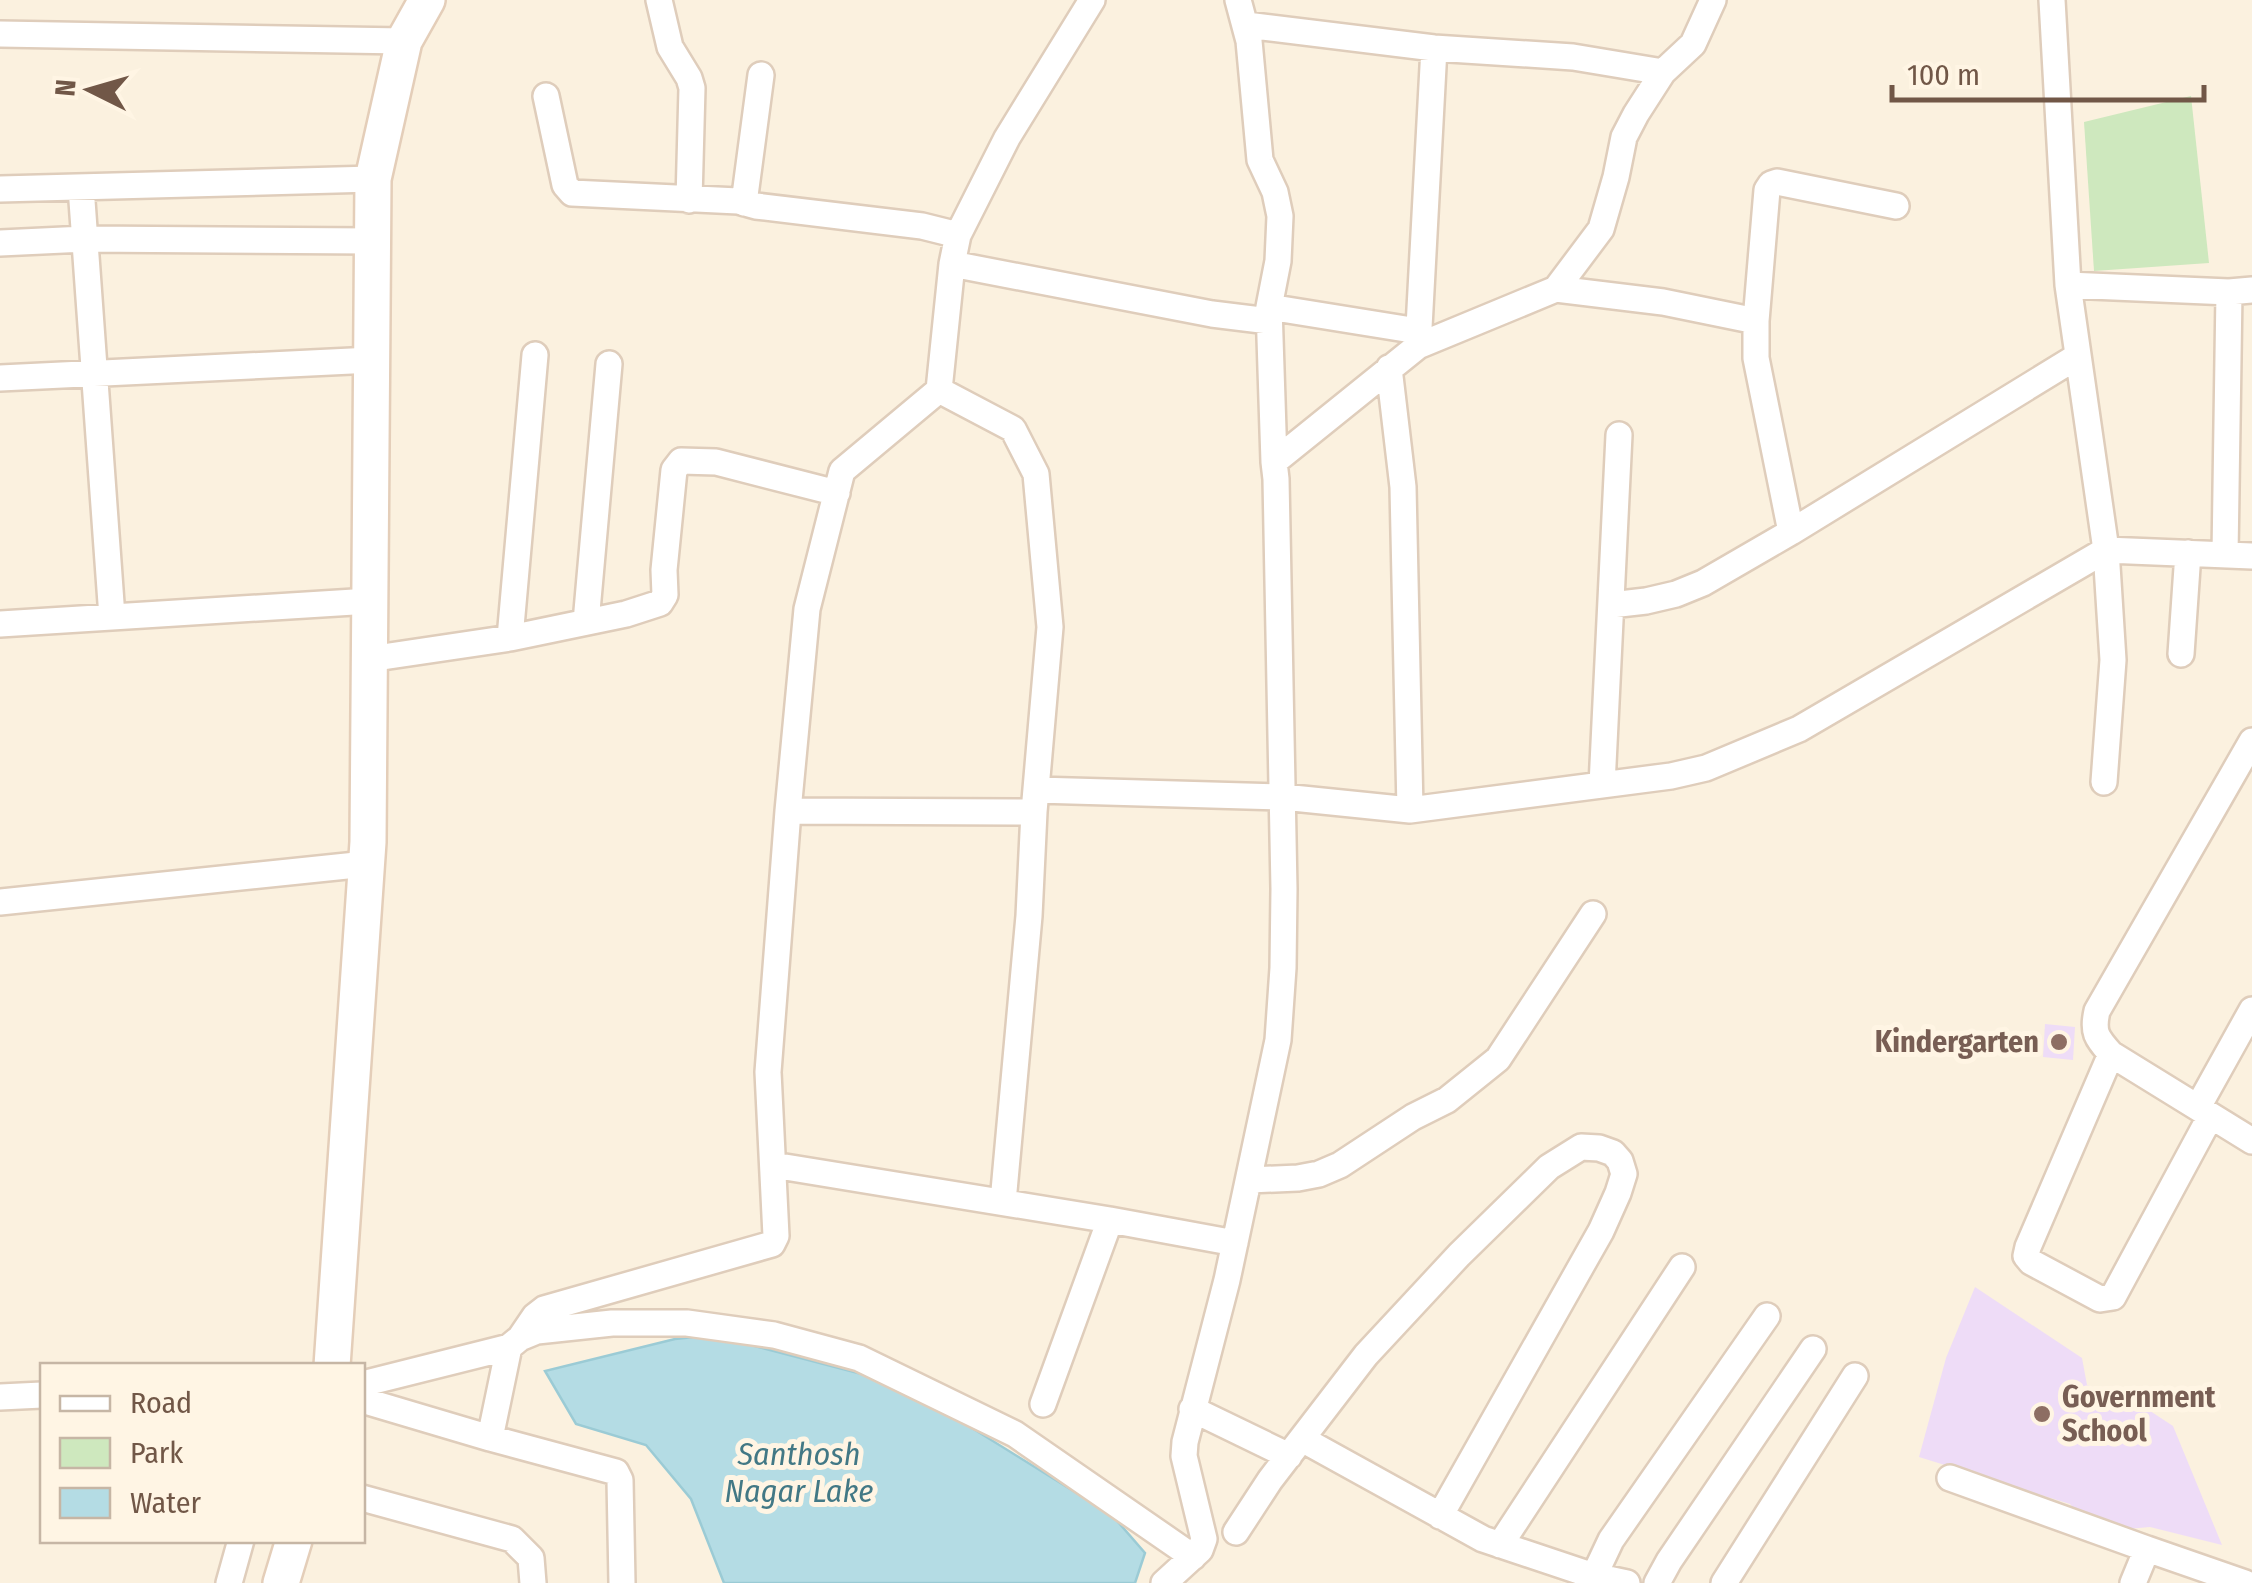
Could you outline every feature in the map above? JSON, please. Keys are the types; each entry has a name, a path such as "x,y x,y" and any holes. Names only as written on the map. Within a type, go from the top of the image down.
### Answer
{"street":[{"path":"332,1363 366,864 373,179 404,40 427,0"},
{"path":"660,0 670,47 692,88 689,200"},
{"path":"490,1438 515,1342 535,1316 544,1310 772,1244 776,1236 768,1072 788,811 807,609 842,471 939,390 958,236 1007,138 1092,0"},
{"path":"1556,289 1601,229 1624,137 1636,114 1662,72 1693,44 1714,0"},
{"path":"2052,0 2068,285 2106,550 2112,660 2104,782"},
{"path":"1164,1583 1200,1550 1204,1539 1184,1442 1249,1180 1278,1040 1283,968 1276,479 1269,314 1278,262 1280,216 1260,160 1242,12 1434,48 1573,57 1662,72"},
{"path":"0,34 404,40"},
{"path":"1418,339 1434,48"},
{"path":"744,202 761,75"},
{"path":"546,96 565,184 576,194 744,202 922,226 958,236"},
{"path":"0,190 373,179"},
{"path":"1791,532 1756,358 1767,190 1777,182 1896,206"},
{"path":"82,187 112,617"},
{"path":"0,243 85,239 373,240"},
{"path":"952,264 1212,314 1269,314 1418,339"},
{"path":"2068,285 2241,291 2240,424 2225,555"},
{"path":"1274,462 1418,339 1556,289 1662,302 1756,321"},
{"path":"510,638 535,355"},
{"path":"1612,606 1676,594 1703,582 2078,356"},
{"path":"0,378 372,360"},
{"path":"586,622 609,364"},
{"path":"1388,368 1404,487 1410,810"},
{"path":"939,390 1013,429 1036,474 1050,626 1003,1202"},
{"path":"1602,785 1619,435"},
{"path":"369,659 510,638 654,606 663,600 672,484 681,460 716,462 837,493"},
{"path":"788,811 1282,797 1410,810 1671,776 1706,768 1799,729 2106,550 2252,570"},
{"path":"2187,559 2252,556"},
{"path":"2181,654 2187,559"},
{"path":"0,624 370,601"},
{"path":"2252,741 2097,1011 2093,1027 2111,1054 2252,1141"},
{"path":"0,902 366,864"},
{"path":"1249,1180 1320,1174 1447,1100 1498,1058 1593,914"},
{"path":"2111,1054 2026,1256 2030,1262 2100,1299 2112,1297 2252,1010"},
{"path":"1236,1532 1270,1480 1366,1355 1459,1255 1549,1168 1582,1147 1613,1153 1624,1174 1601,1232 1440,1516"},
{"path":"772,1165 1235,1243"},
{"path":"1043,1404 1110,1220"},
{"path":"1500,1545 1682,1267"},
{"path":"1594,1576 1611,1540 1767,1316"},
{"path":"365,1383 515,1342 537,1331 612,1323 687,1323 774,1335 859,1358 1015,1434 1193,1557"},
{"path":"1657,1583 1813,1349"},
{"path":"1724,1583 1855,1376"},
{"path":"0,1397 40,1396"},
{"path":"365,1401 616,1472 620,1480 622,1583"},
{"path":"1192,1409 1296,1448 1500,1545 1627,1583"},
{"path":"1950,1478 2147,1549 2245,1574"},
{"path":"365,1499 512,1540 531,1558 534,1583"},
{"path":"229,1583 239,1543"},
{"path":"281,1583 293,1543"},
{"path":"2133,1583 2147,1549"}],"shaded area":[{"name":"Kindergarten","path":"2045,1024 2075,1027 2073,1060 2043,1057"},
{"name":"Government School","path":"1975,1287 2082,1358 2087,1385 2135,1401 2173,1426 2222,1545 2150,1527 2092,1532 2070,1504 1919,1457 1946,1358"}],"green space":[{"path":"2191,96 2209,263 2094,271 2084,122"}],"water":[{"name":"Santhosh Nagar Lake","path":"713,1335 881,1379 922,1397 1112,1515 1145,1553 1135,1583 724,1583 691,1499 646,1445 576,1424 545,1371 675,1339"}],"place":[{"name":"Kindergarten","path":"2059,1042"},
{"name":"Government School","path":"2042,1414"}]}
